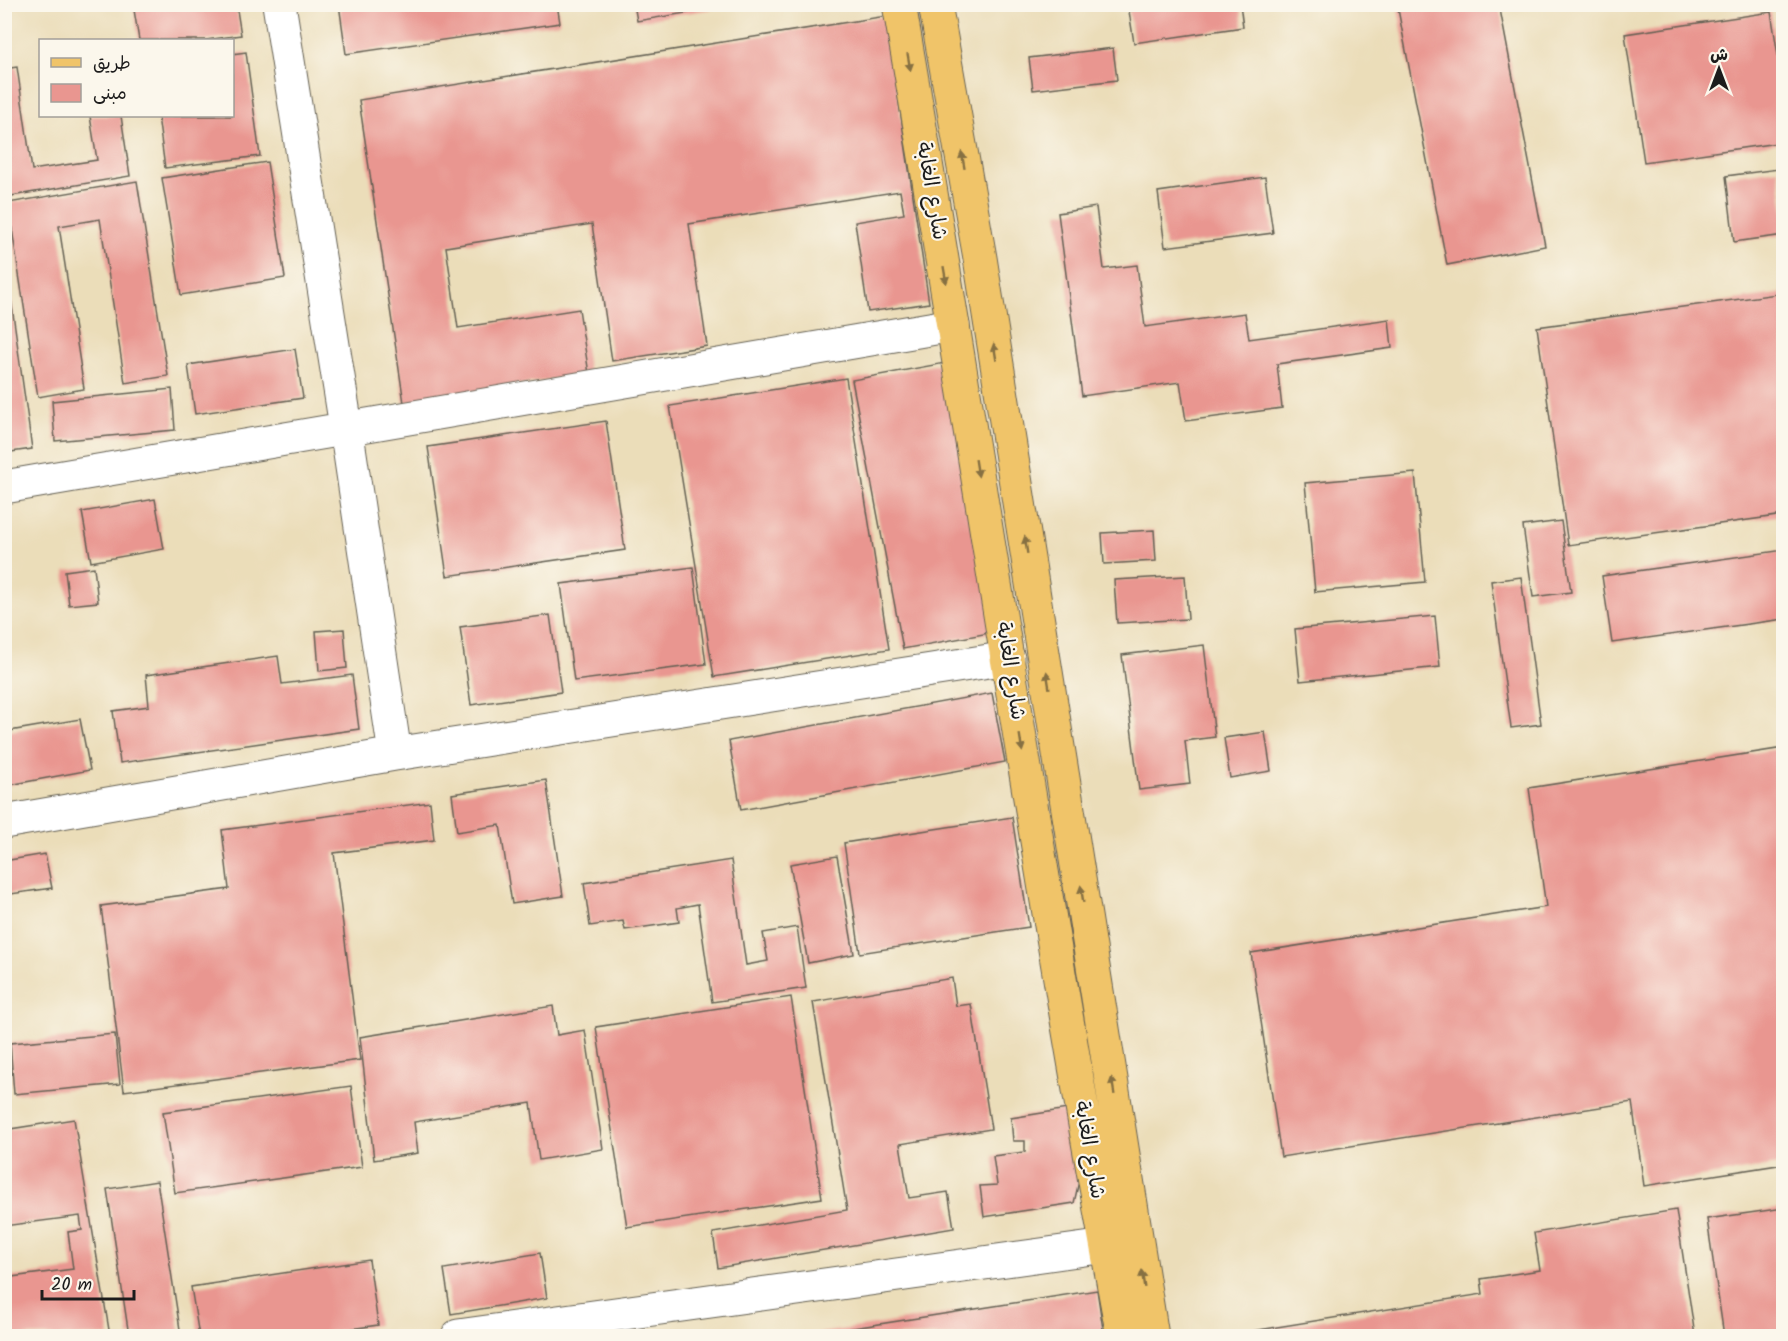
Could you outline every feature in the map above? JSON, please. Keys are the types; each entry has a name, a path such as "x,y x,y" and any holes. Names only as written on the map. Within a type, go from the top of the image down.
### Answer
{"main road":[{"name":"شارع الغابة","path":"899,4 1008,658 1053,944 1123,1336"},
{"name":"شارع الغابة","path":"935,4 980,258 1152,1336"}],"lane":[{"path":"279,4 395,754"},
{"path":"4,487 953,325"},
{"path":"4,822 395,754 1008,658"},
{"path":"458,1336 1106,1246"}],"building":[{"path":"133,4 236,4 241,35 213,39 139,39"},
{"path":"339,4 557,4 560,23 346,54"},
{"path":"634,4 728,4 729,6 637,21"},
{"path":"1172,4 1240,4 1243,27 1134,43 1129,11"},
{"path":"1397,4 1499,4 1545,246 1447,265"},
{"path":"1771,12 1784,93 1784,142 1644,162 1625,34"},
{"path":"886,16 929,303 868,312 855,222 904,214 900,191 689,224 707,346 612,361 592,224 446,247 458,328 579,309 589,374 404,403 359,100"},
{"path":"1113,48 1117,80 1033,90 1029,58"},
{"path":"246,52 260,156 165,168 158,117 234,117 234,54"},
{"path":"17,67 32,170 97,160 90,117 121,117 130,176 5,197 4,69"},
{"path":"267,162 285,278 181,295 162,178"},
{"path":"1778,169 1784,209 1784,235 1734,242 1726,176"},
{"path":"1265,177 1273,233 1165,247 1158,192"},
{"path":"137,181 168,376 125,383 100,219 59,226 84,389 38,397 8,203"},
{"path":"1096,207 1104,269 1137,265 1145,327 1245,313 1249,339 1389,319 1392,348 1277,364 1282,408 1186,421 1180,382 1082,396 1058,213"},
{"path":"4,249 32,449 4,453"},
{"path":"1784,293 1784,515 1568,545 1537,327"},
{"path":"295,349 303,398 195,414 188,365"},
{"path":"950,362 1000,631 903,649 852,380"},
{"path":"846,378 889,649 714,677 670,406"},
{"path":"172,389 175,430 55,441 52,401"},
{"path":"606,421 625,550 447,576 428,447"},
{"path":"1415,473 1425,582 1315,592 1305,483"},
{"path":"155,499 164,549 91,562 82,512"},
{"path":"1561,521 1571,592 1533,597 1523,526"},
{"path":"1154,530 1156,561 1104,564 1102,533"},
{"path":"1784,550 1784,619 1612,643 1602,576"},
{"path":"94,567 98,602 69,605 65,571"},
{"path":"693,567 706,664 574,681 561,584"},
{"path":"1185,576 1188,619 1117,623 1114,580"},
{"path":"1521,577 1541,724 1511,728 1491,581"},
{"path":"550,615 561,692 471,705 460,627"},
{"path":"1435,616 1440,667 1300,681 1295,629"},
{"path":"344,629 347,668 319,671 316,631"},
{"path":"1204,645 1215,737 1185,741 1190,784 1139,790 1122,655"},
{"path":"278,656 282,684 352,675 359,729 120,763 113,711 149,706 146,675"},
{"path":"992,693 1005,762 741,810 729,741"},
{"path":"80,719 90,770 4,786 4,732"},
{"path":"1265,732 1271,771 1230,778 1224,738"},
{"path":"1784,748 1784,1164 1644,1186 1632,1102 1281,1157 1251,953 1546,907 1529,788"},
{"path":"546,780 563,896 512,904 500,825 457,832 452,794"},
{"path":"430,802 434,840 334,853 360,1060 124,1091 101,906 229,889 222,830"},
{"path":"1012,817 1029,927 860,953 844,843"},
{"path":"45,854 52,888 4,895 4,861"},
{"path":"837,856 854,954 808,963 790,864"},
{"path":"731,860 746,965 768,961 763,933 797,927 806,988 712,1002 698,904 677,908 679,922 625,930 623,921 590,926 584,883"},
{"path":"952,978 956,1006 971,1004 991,1129 900,1144 909,1198 948,1192 954,1228 718,1268 713,1233 847,1210 813,1002"},
{"path":"791,997 822,1198 627,1227 596,1027"},
{"path":"553,1006 557,1035 585,1030 603,1149 539,1160 531,1103 414,1122 418,1153 374,1160 360,1037"},
{"path":"115,1034 120,1084 14,1094 10,1043"},
{"path":"351,1086 362,1167 175,1193 163,1112"},
{"path":"1067,1109 1079,1181 1074,1203 984,1217 980,1186 997,1185 993,1156 1025,1152 1025,1141 1013,1141 1011,1118"},
{"path":"74,1119 110,1336 4,1336 4,1278 73,1269 68,1232 82,1230 80,1216 4,1226 4,1130"},
{"path":"157,1181 181,1336 129,1336 107,1189"},
{"path":"1784,1208 1784,1336 1724,1336 1707,1219"},
{"path":"1676,1210 1695,1336 1234,1336 1234,1334 1483,1294 1481,1279 1540,1270 1534,1233"},
{"path":"540,1253 547,1298 451,1314 444,1269"},
{"path":"369,1260 378,1325 300,1336 199,1336 191,1287"},
{"path":"1097,1290 1104,1336 809,1336 809,1335"}]}
